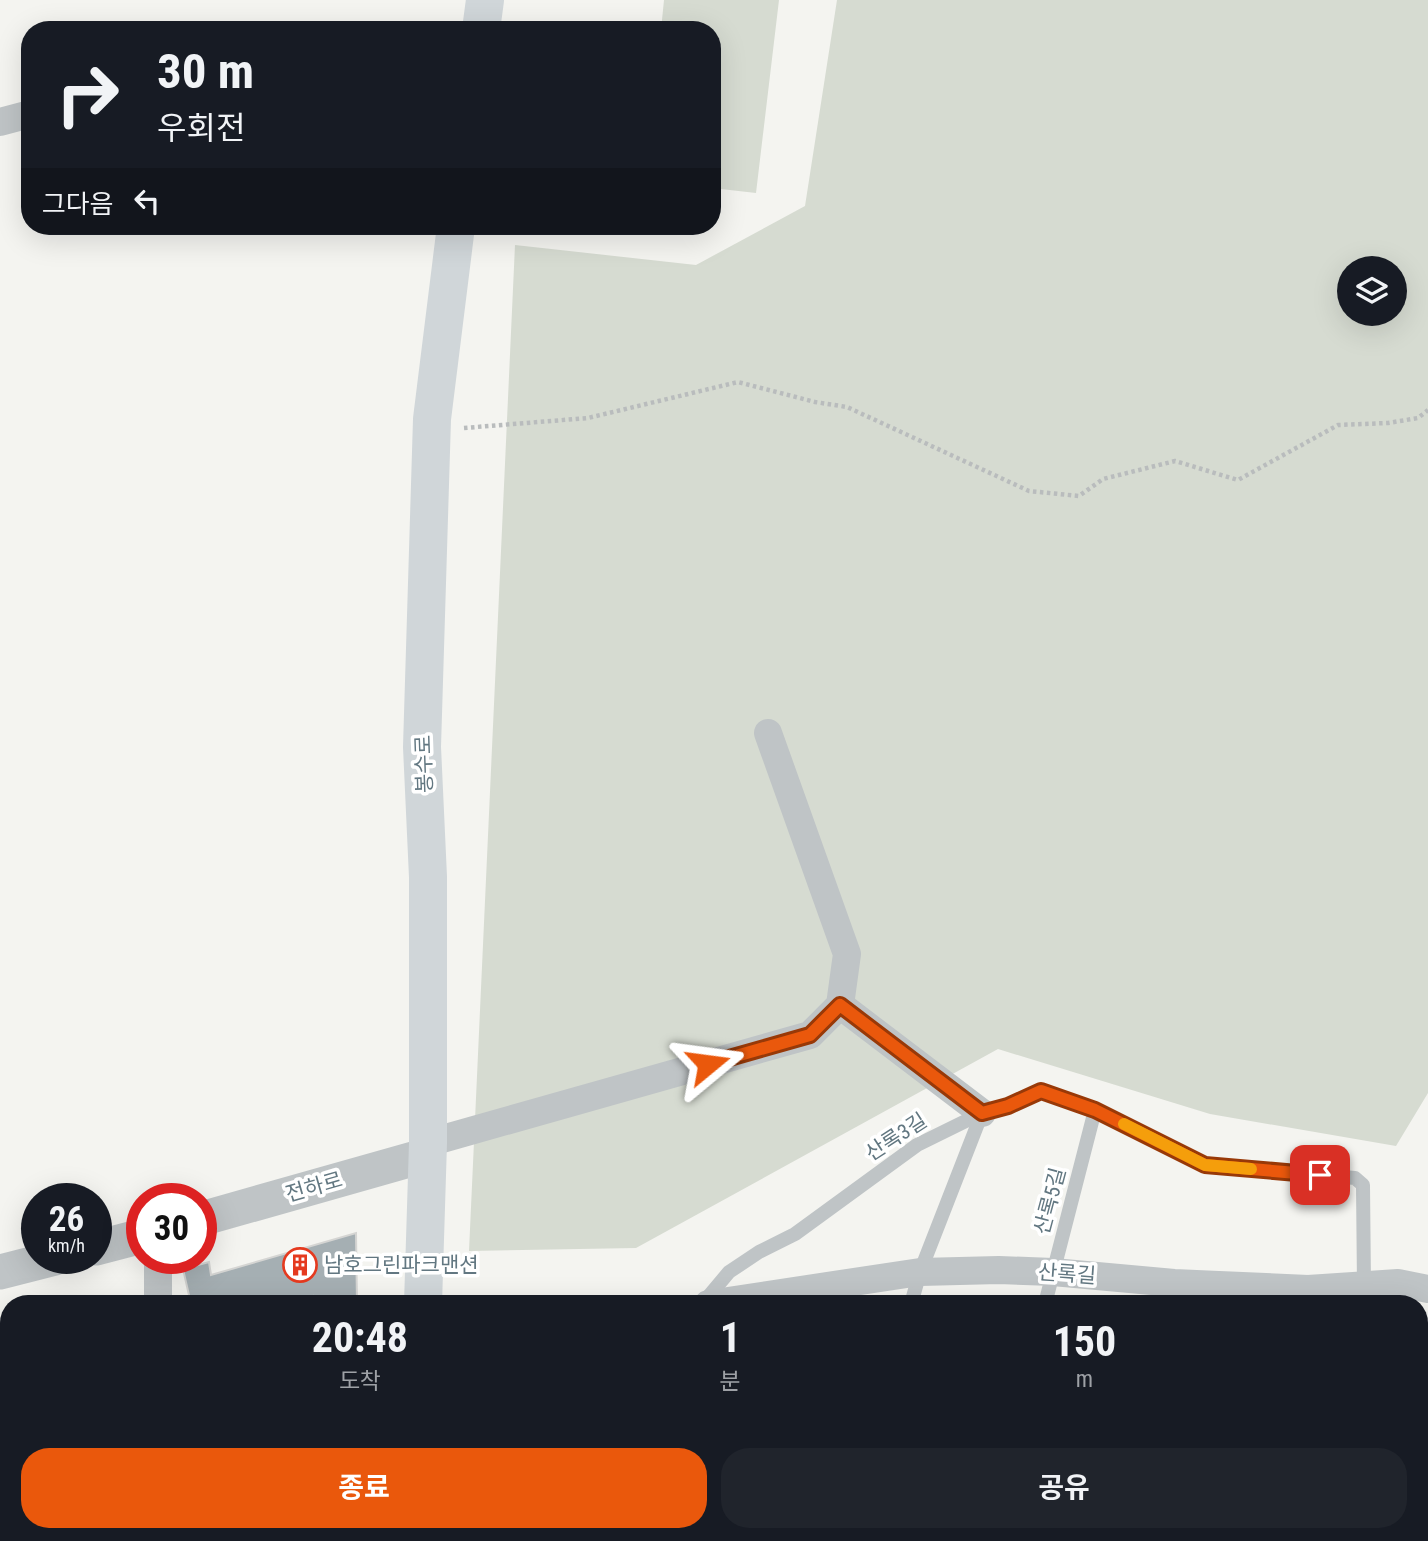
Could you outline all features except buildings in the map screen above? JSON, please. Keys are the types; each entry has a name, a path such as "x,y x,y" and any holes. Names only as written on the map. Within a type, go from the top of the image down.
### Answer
{"main road":[{"path":"482,21 485,0"},
{"name":"봉수로","path":"423,1295 427,1149 428,877 422,747 432,430 455,235"}],"street":[{"path":"0,122 21,116"},
{"path":"427,1149 810,1035 840,1005 847,954 768,733"},
{"path":"840,1005 982,1113"},
{"name":"전하로","path":"217,1214 427,1149"},
{"path":"0,1272 21,1267"},
{"name":"산록길","path":"768,1295 920,1272 999,1270 1053,1272 1171,1293 1262,1295"},
{"path":"158,1295 159,1274"},
{"name":"산록길","path":"1313,1295 1398,1283 1428,1289"}],"lane":[{"name":"산록3길","path":"710,1295 729,1272 759,1252 794,1234 917,1145 982,1113 1008,1106 1041,1091 1095,1110 1205,1165 1355,1178 1363,1185 1364,1286"},
{"name":"산록5길","path":"1047,1295 1095,1110"},
{"path":"914,1295 982,1113"}],"path":[{"path":"432,430 588,418 738,382 815,402 847,407 1029,491 1079,496 1103,479 1175,461 1238,480 1338,425 1388,424 1418,418 1428,410"}],"shaded area":[{"path":"664,0 779,0 756,193 721,189 721,21 662,21"},
{"path":"837,0 1428,0 1428,1093 1396,1146 1210,1114 998,1049 636,1248 469,1251 515,245 696,265 805,206"}],"slow traffic":[{"path":"1124,1124 1205,1165 1251,1169"}],"place":[{"name":"남호그린파크맨션","path":"300,1265"}],"route":[{"path":"708,1064 810,1035 840,1005 982,1113 1008,1106 1041,1091 1095,1110 1205,1165 1320,1175"}]}
